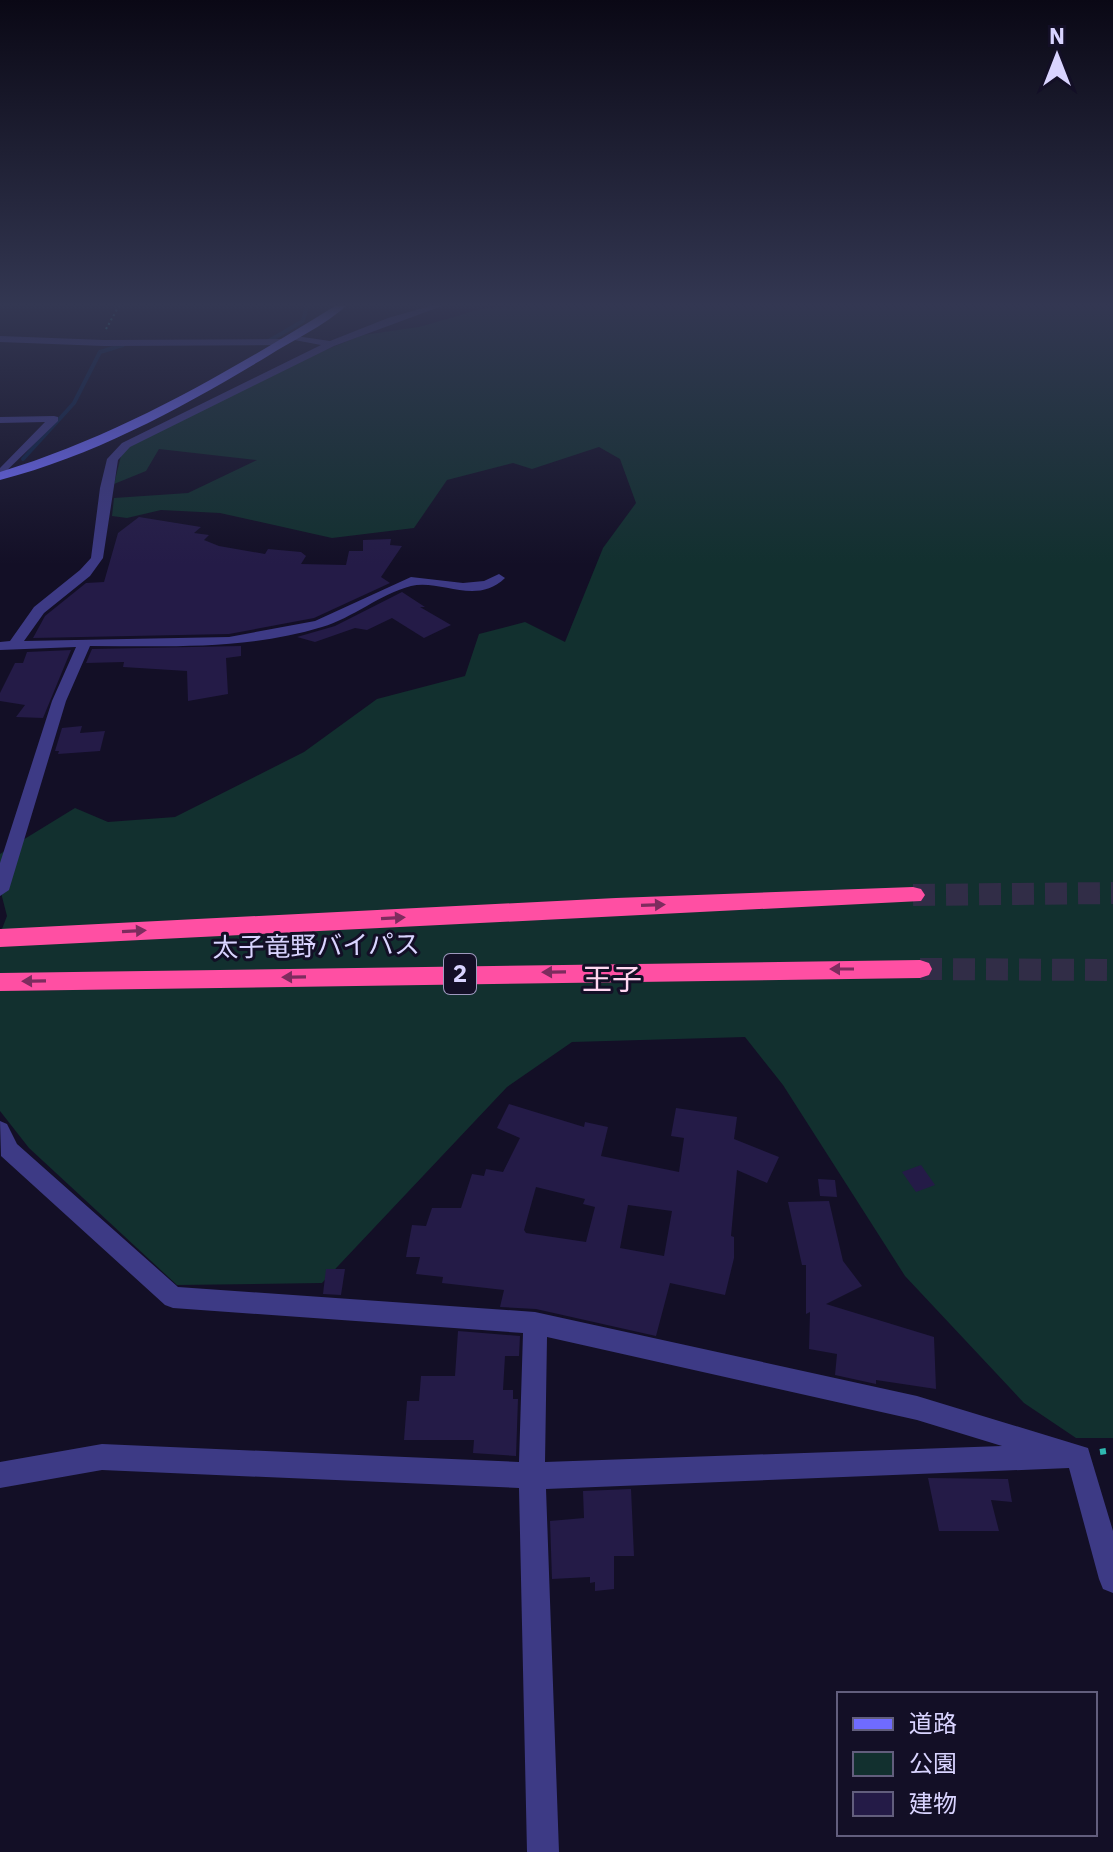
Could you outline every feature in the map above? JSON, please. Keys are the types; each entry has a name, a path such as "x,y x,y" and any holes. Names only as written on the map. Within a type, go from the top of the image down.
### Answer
{"highway":[{"name":"太子竜野バイパス","path":"0,938 616,906 913,895"},
{"name":"太子竜野バイパス","path":"0,982 920,969"}],"main road":[{"path":"0,475 84,448 133,426 193,392"}],"street":[{"path":"15,644 39,610 85,573 97,558 113,459 126,445 230,392"},
{"path":"0,420 54,419 0,475"},
{"path":"0,646 229,641 319,624 411,581 463,587 487,585 499,578"},
{"path":"0,890 59,701 85,642"},
{"path":"0,1130 9,1150 173,1297 535,1323 917,1408 1079,1457"},
{"path":"535,1323 532,1476 543,1852"},
{"path":"0,1475 102,1457 532,1476 1079,1457"},
{"path":"1079,1457 1113,1579"}],"green space":[{"path":"233,392 1113,392 1113,1438 1076,1438 1024,1403 905,1276 783,1085 745,1037 572,1042 507,1087 322,1283 177,1285 29,1148 0,1111 0,934 7,916 0,889 0,854 75,808 108,822 175,817 304,752 377,699 465,676 479,634 525,622 565,642 603,548 636,503 620,459 599,447 532,469 513,463 447,480 414,528 332,538 220,513 161,510 127,518 112,516 114,498 188,493 257,460 159,449 146,471 114,484 122,452 144,435"}],"building":[{"path":"139,517 201,527 194,533 209,535 204,540 219,546 265,554 268,549 301,552 306,556 301,564 346,565 349,551 363,551 363,540 391,539 390,545 402,546 381,577 390,583 314,618 229,634 33,638 45,616 86,583 104,582 118,533"},
{"path":"402,592 451,625 424,638 392,618 367,630 355,628 315,642 297,637 335,626"},
{"path":"241,646 241,656 226,658 228,694 188,701 187,671 123,667 124,662 86,663 92,649"},
{"path":"71,650 43,718 16,717 25,705 0,701 0,693 15,663 23,663 27,652"},
{"path":"82,726 80,733 105,731 100,751 58,754 59,751 55,751 62,728"},
{"path":"509,1104 584,1127 585,1122 608,1127 601,1156 679,1172 684,1138 671,1136 676,1108 737,1117 734,1139 779,1157 767,1183 737,1170 731,1236 734,1237 734,1258 725,1295 670,1283 656,1336 536,1309 500,1307 504,1290 442,1283 443,1277 416,1274 420,1257 406,1257 412,1225 426,1226 432,1208 461,1208 472,1174 484,1176 486,1169 503,1172 520,1138 497,1128","holes":["536,1187 585,1199 583,1204 595,1207 586,1242 526,1233 524,1230","628,1205 672,1211 664,1256 620,1248"]},
{"path":"921,1165 935,1185 916,1192 902,1172"},
{"path":"818,1179 835,1180 837,1197 820,1196"},
{"path":"829,1201 843,1261 862,1286 826,1304 934,1337 936,1389 876,1380 876,1384 835,1375 837,1354 809,1349 806,1265 802,1265 788,1202"},
{"path":"326,1269 345,1269 341,1295 323,1294"},
{"path":"458,1331 520,1336 519,1356 505,1356 503,1390 513,1390 513,1399 518,1399 516,1456 473,1453 474,1440 404,1440 407,1401 419,1401 421,1376 455,1376"},
{"path":"928,1478 1008,1479 1012,1502 991,1500 999,1531 939,1531"},
{"path":"631,1489 634,1556 614,1556 614,1589 595,1591 595,1582 590,1583 590,1577 552,1579 550,1521 584,1518 583,1491"}],"waterway":[{"path":"23,459 74,403 79,392"}],"tunnel":[{"path":"913,895 1113,893"},
{"path":"920,969 1113,970"}],"district":[{"name":"王子","path":"612,980"}]}
